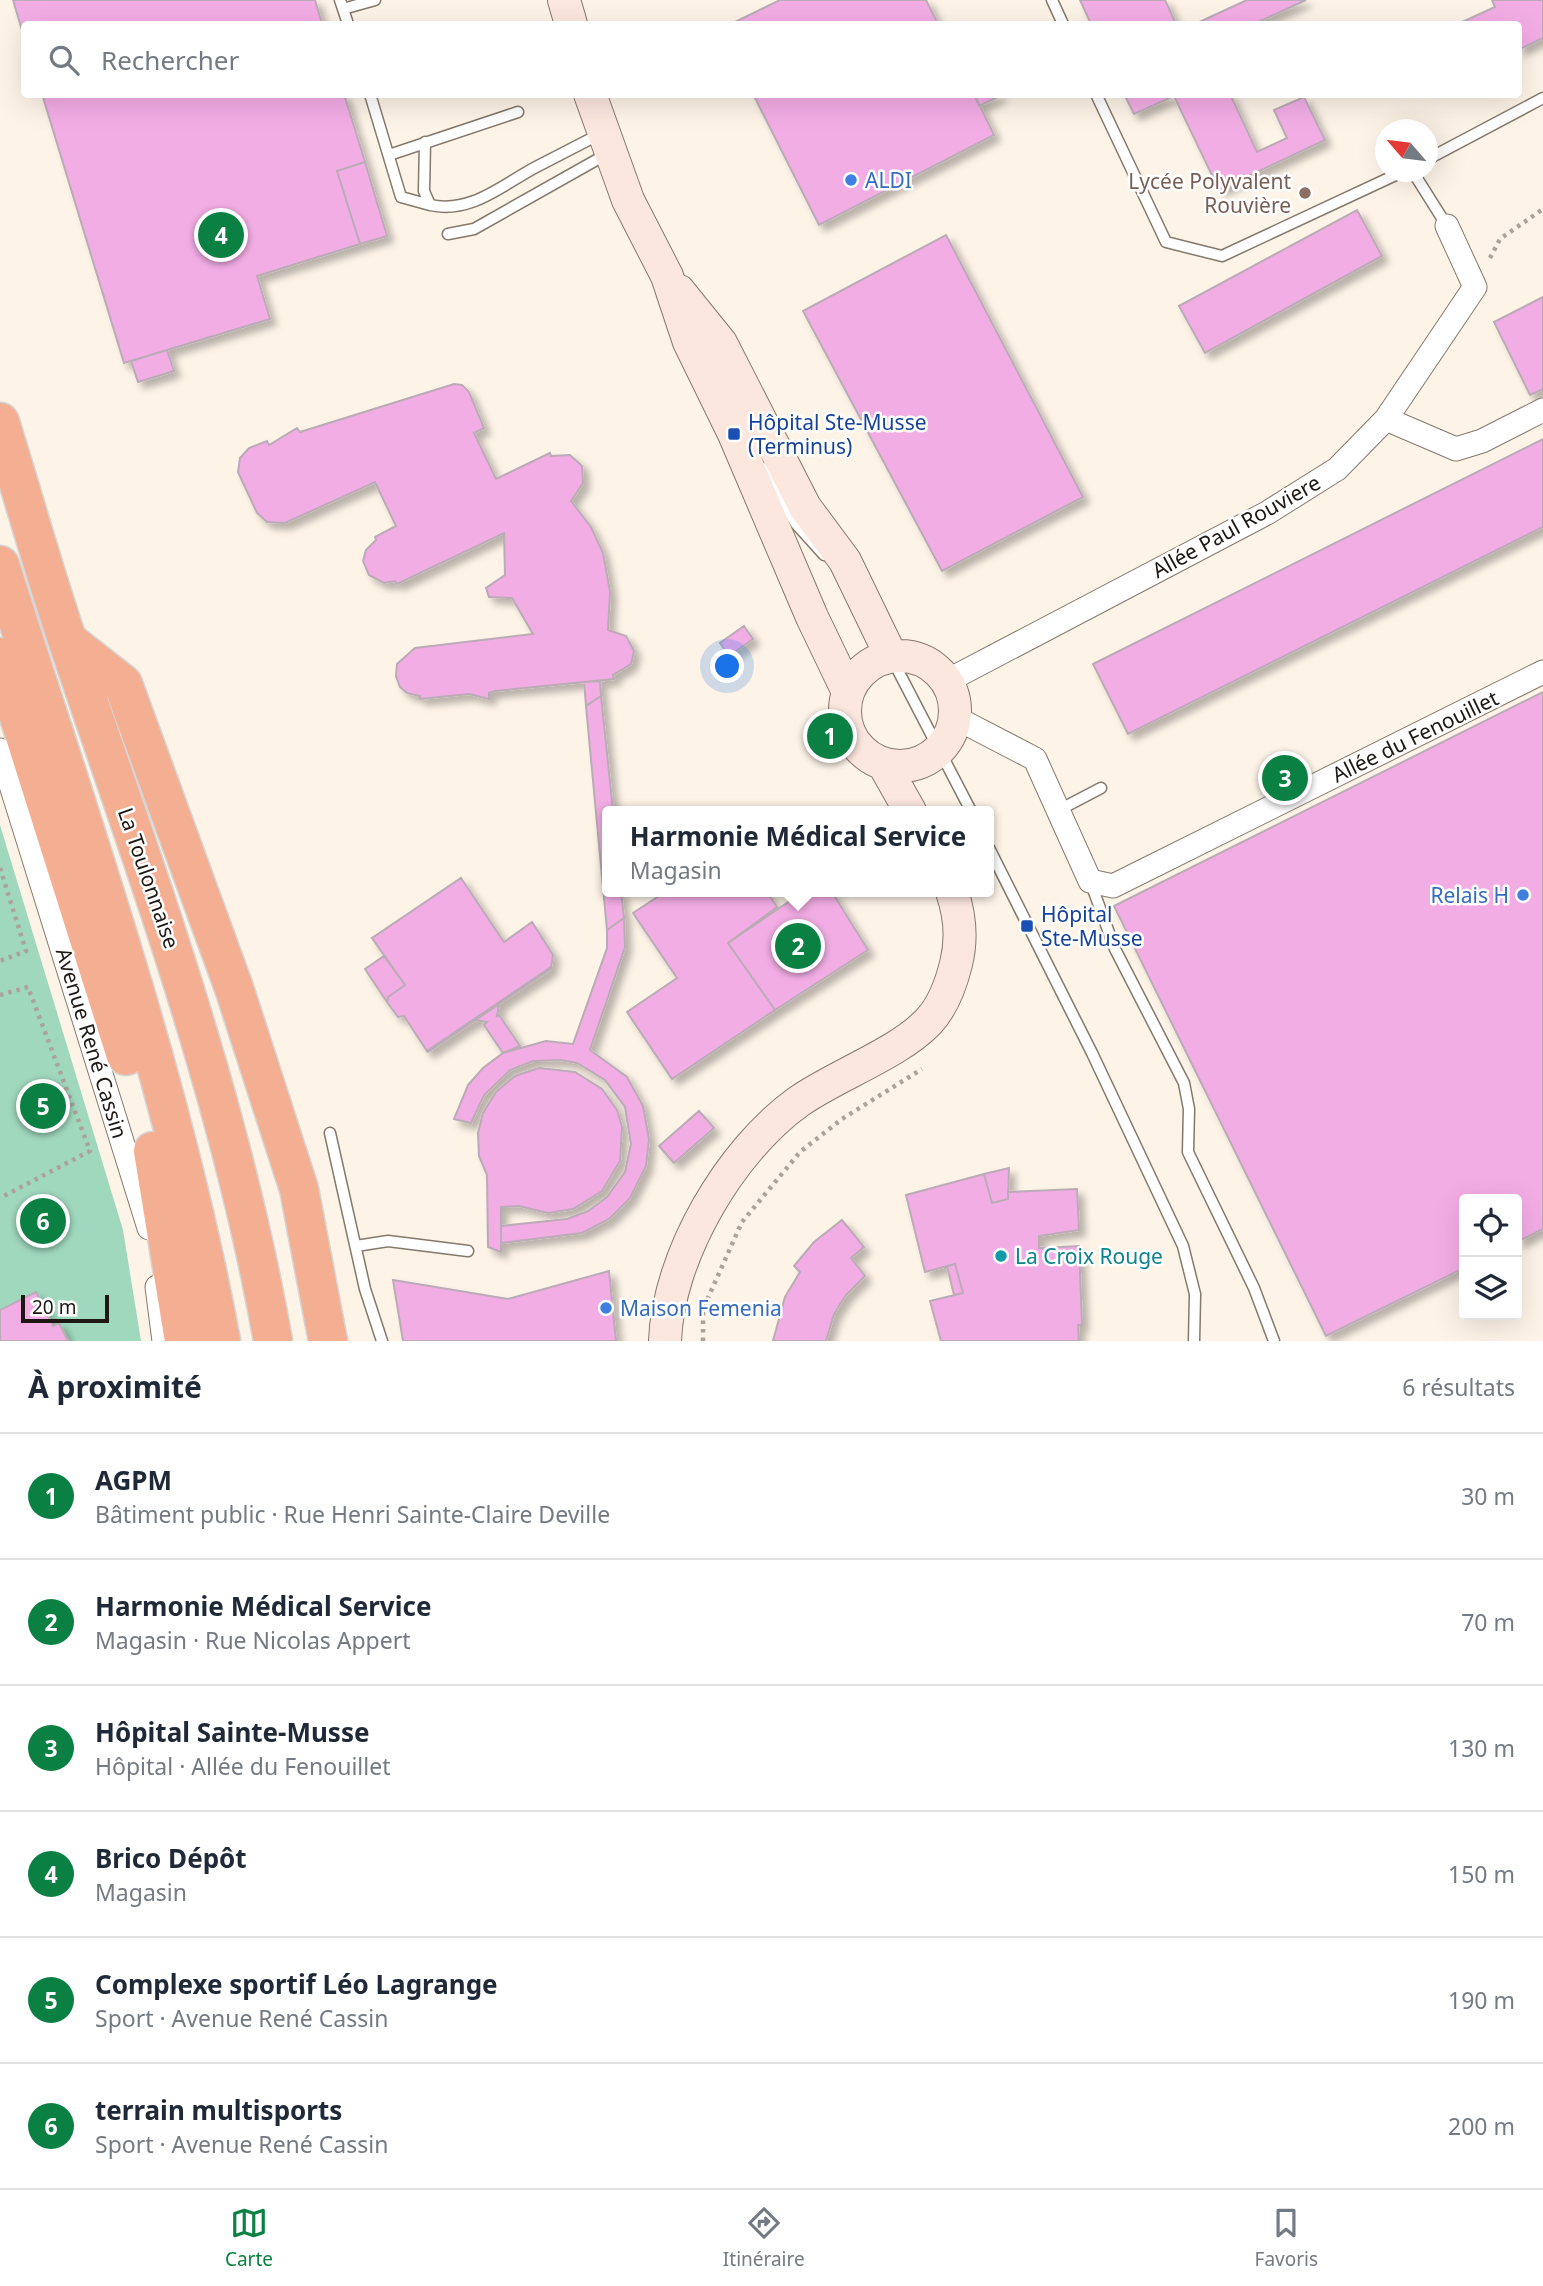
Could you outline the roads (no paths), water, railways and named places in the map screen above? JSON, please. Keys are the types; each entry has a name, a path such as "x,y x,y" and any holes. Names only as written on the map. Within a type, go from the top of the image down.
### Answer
{"highway":[{"name":"La Toulonnaise","path":"0,422 68,641 191,1001 257,1252 272,1341"},
{"path":"0,565 125,958 204,1253 221,1341"},
{"path":"68,641 123,684 234,988 299,1189 328,1341"},
{"path":"0,657 125,1054 158,1168 184,1341"}],"main road":[{"path":"564,0 570,21"},
{"path":"591,98 628,200 667,276 689,342 734,433 812,617 848,692"},
{"path":"667,276 721,343 806,507 845,561 891,656"},
{"path":"891,656 917,658 929,663 947,681 955,699 956,718 953,731 932,757 912,766 884,765 867,757 855,744 847,728 845,710 848,692 858,675 873,663 891,656"},
{"path":"923,806 932,757"},
{"path":"884,765 907,806"},
{"path":"665,1341 686,1252 703,1214 729,1172 758,1138 798,1102 902,1041 929,1021 950,988 959,949 958,911 953,897"}],"street":[{"name":"Allée Paul Rouviere","path":"947,681 1267,513 1337,469 1386,419 1475,287 1447,226"},
{"path":"1386,419 1456,449 1482,441 1543,410"},
{"name":"Allée du Fenouillet","path":"1090,881 1113,886 1543,672"},
{"path":"956,718 1035,760 1090,881"},
{"name":"Avenue René Cassin","path":"0,750 149,1223 164,1341"}],"lane":[{"path":"347,21 342,4 375,0"},
{"path":"1052,0 1062,21"},
{"path":"371,98 401,197 430,205 458,206 483,198 606,143"},
{"path":"1098,98 1166,242 1222,256 1381,182"},
{"path":"1438,153 1543,98"},
{"path":"388,155 518,112"},
{"path":"425,142 424,191 430,205"},
{"path":"448,234 474,229 606,143"},
{"path":"1419,182 1447,226"},
{"path":"734,433 768,474 796,524 844,579 891,656 932,757 967,806"},
{"path":"1059,810 1101,788"},
{"path":"994,858 1092,1053 1183,1246 1195,1294 1194,1341"},
{"path":"1090,881 1115,948 1184,1083 1189,1109 1188,1152 1254,1288 1274,1341"},
{"path":"330,1133 356,1246 382,1341"},
{"path":"356,1246 388,1241 468,1251"}],"place":[{"name":"ALDI","path":"851,180"},
{"name":"Lycée Polyvalent Rouvière","path":"1305,193"},
{"name":"Brico Dépôt","path":"221,235"},
{"name":"Hôpital Ste-Musse (Terminus)","path":"734,434"},
{"name":"AGPM","path":"830,736"},
{"name":"Hôpital Sainte-Musse","path":"1285,778"},
{"name":"Relais H","path":"1523,895"},
{"name":"Hôpital Ste-Musse","path":"1027,926"},
{"name":"Harmonie Médical Service","path":"798,946"},
{"name":"Complexe sportif Léo Lagrange","path":"43,1106"},
{"name":"terrain multisports","path":"43,1221"},
{"name":"La Croix Rouge","path":"1001,1256"},
{"name":"Maison Femenia","path":"606,1308"}]}
